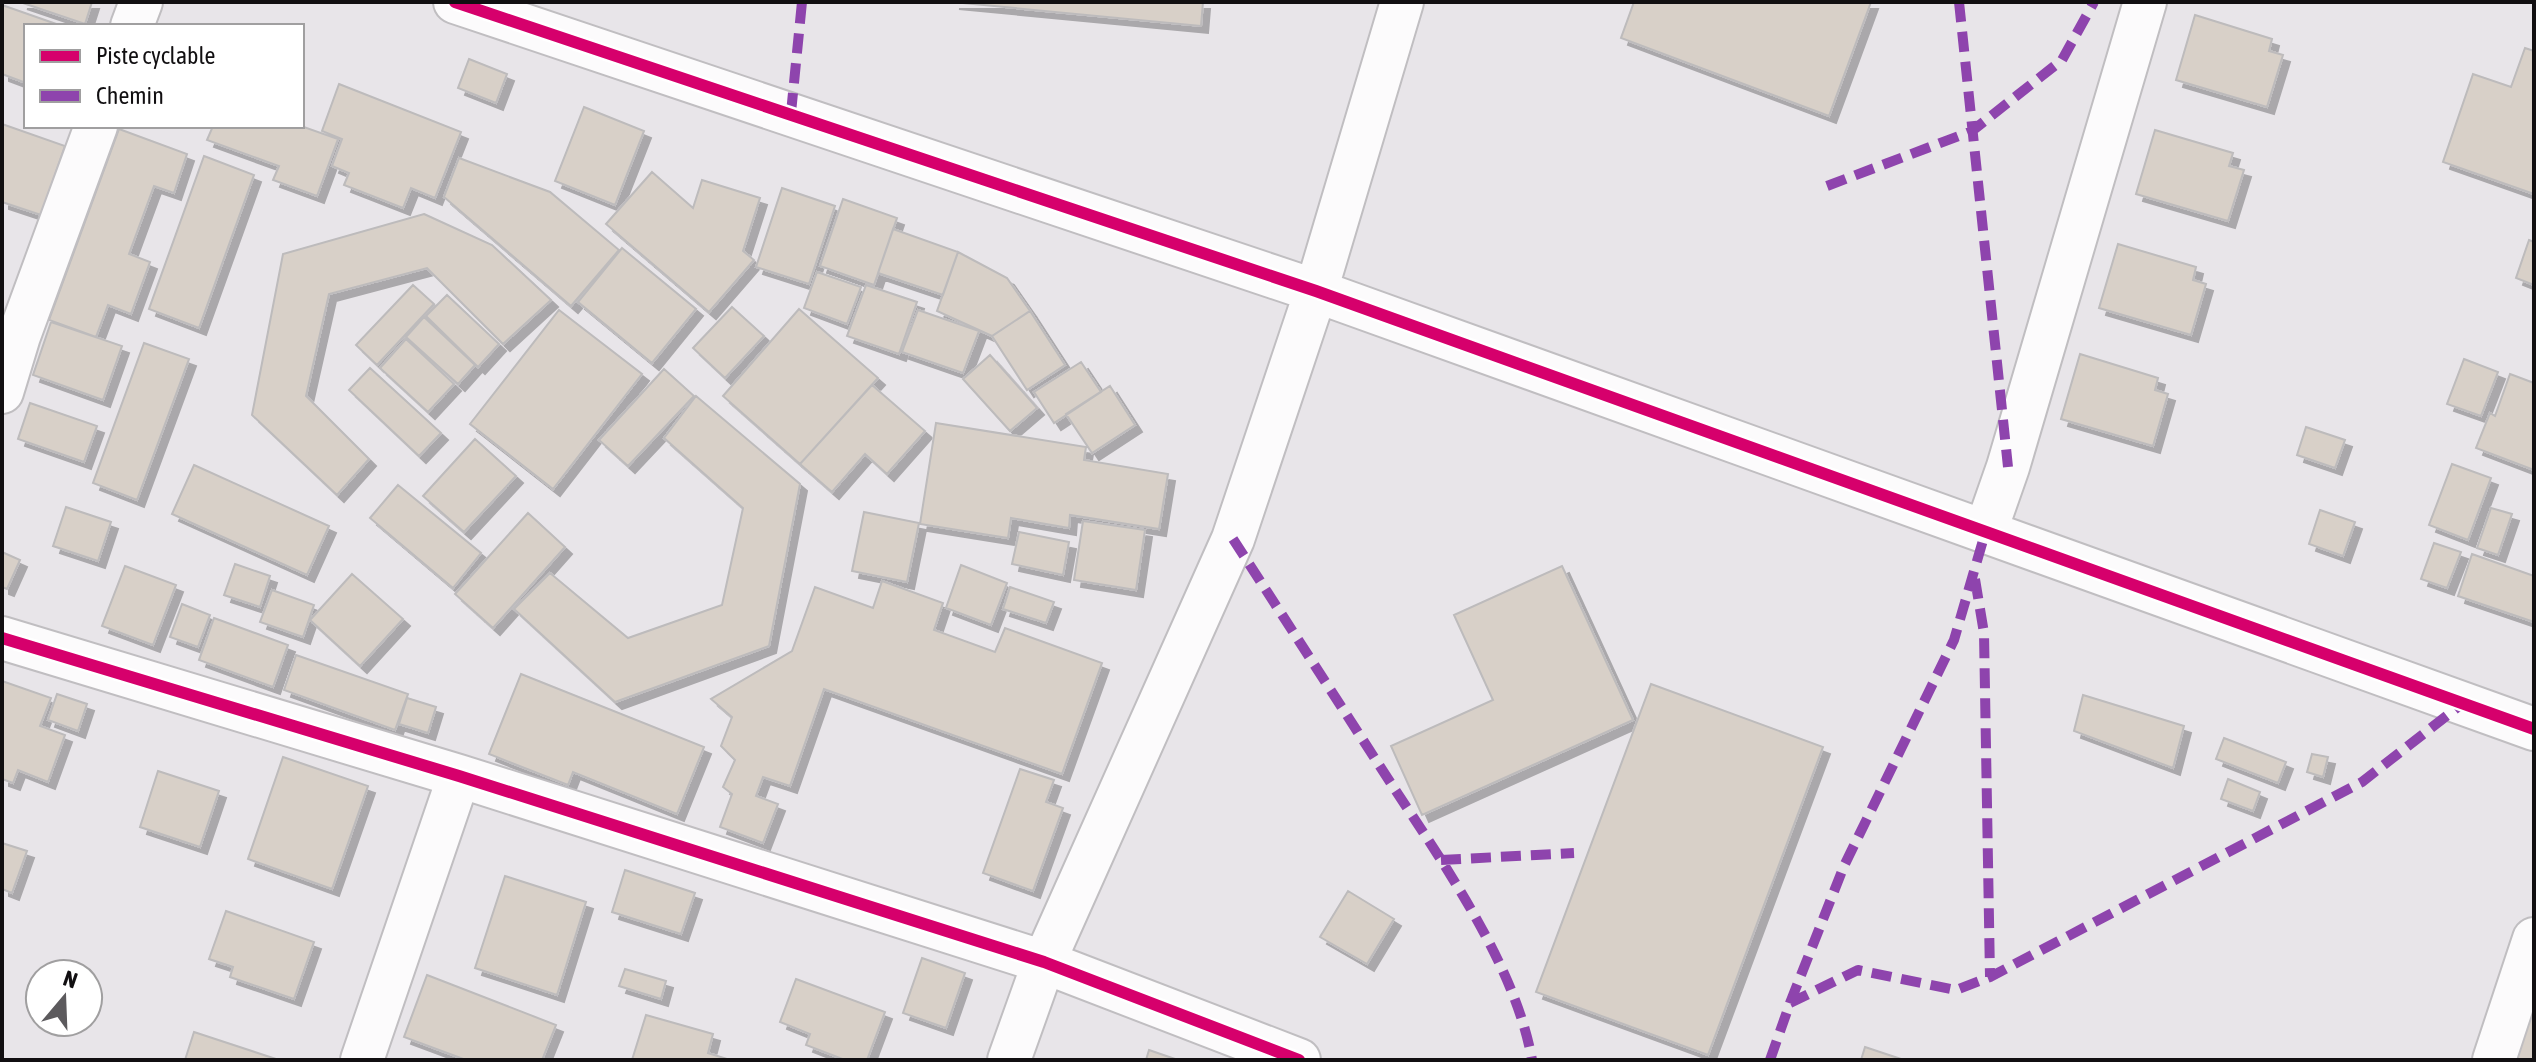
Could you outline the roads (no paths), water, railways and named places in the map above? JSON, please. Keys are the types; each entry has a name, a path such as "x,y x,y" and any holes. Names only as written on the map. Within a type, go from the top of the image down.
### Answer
{"street":[{"path":"133,24 141,2"},
{"path":"455,2 1316,291 2534,729"},
{"path":"1009,1060 1044,962 1233,539 1316,291 1402,2"},
{"path":"1986,530 2008,467 2145,2"},
{"path":"2,392 19,336 95,128"},
{"path":"2,638 459,776 1044,962 1299,1060"},
{"path":"362,1060 459,776"},
{"path":"2494,1060 2534,939"}]}
